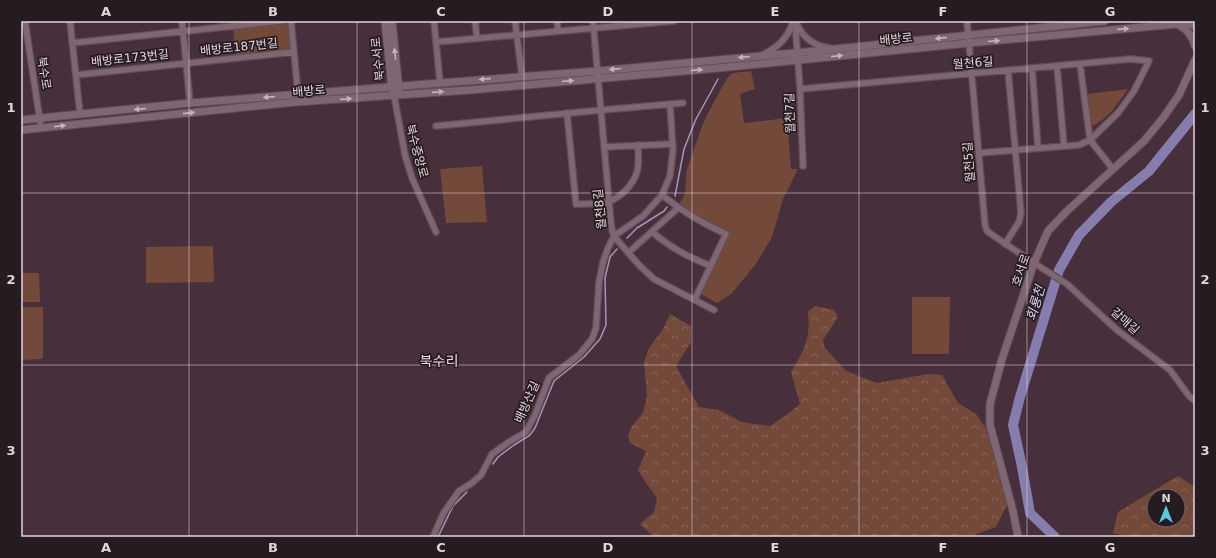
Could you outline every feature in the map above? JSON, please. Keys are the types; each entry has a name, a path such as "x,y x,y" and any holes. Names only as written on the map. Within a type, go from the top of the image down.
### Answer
{"street":[{"name":"북수로","path":"25,21 41,128"},
{"name":"배방로173번길","path":"70,21 80,114"},
{"name":"배방로187번길","path":"182,21 190,103"},
{"name":"배방로187번길","path":"183,31 281,21"},
{"path":"291,21 298,94"},
{"name":"북수서로","path":"385,21 395,87"},
{"name":"북수서로","path":"392,21 395,95"},
{"path":"434,21 440,82"},
{"path":"475,21 477,38"},
{"path":"515,21 522,76"},
{"path":"557,21 558,31"},
{"path":"593,21 599,79"},
{"path":"436,42 674,21"},
{"path":"795,21 798,28 813,43 823,47 836,49"},
{"path":"760,56 771,51 780,44 787,36 795,21"},
{"name":"월천7길","path":"795,21 800,89 803,166"},
{"name":"월천5길","path":"967,21 985,225 991,234 1034,263"},
{"name":"배방로","path":"21,120 190,103 395,87 440,82 598,71 760,56 798,56 836,49 1105,21"},
{"name":"배방로","path":"21,130 296,102 470,90 599,79 798,56 969,43 1177,24 1188,24 1195,26"},
{"path":"1177,24 1185,28 1191,35 1195,46"},
{"name":"배방로173번길","path":"72,43 183,31"},
{"name":"배방로187번길","path":"186,63 294,52"},
{"name":"월천6길","path":"800,89 1131,59 1148,61 1134,91 1118,114 1090,140"},
{"name":"호서로","path":"1018,537 1013,511 990,425 989,411 993,389 1002,359 1034,263 1048,231 1067,211 1144,141 1163,118 1179,95 1195,60"},
{"name":"배방로173번길","path":"76,75 186,63"},
{"path":"1080,64 1090,140 1113,169"},
{"path":"1057,66 1064,146"},
{"path":"1032,68 1038,148"},
{"path":"1005,244 1019,222 1021,213 1014,151 1008,70"},
{"name":"월천8길","path":"599,79 611,224 614,236 639,265 654,279 714,310"},
{"name":"북수중앙로","path":"395,95 405,155 412,178 436,232"},
{"path":"436,126 683,103"},
{"path":"614,236 643,216 662,195 670,176 673,150 670,104"},
{"path":"567,113 576,204 609,202 622,194 632,183 637,174 639,163 638,145"},
{"path":"979,153 1078,145 1090,140"},
{"path":"605,147 672,144"},
{"path":"662,195 702,224 726,234 695,299"},
{"path":"628,252 678,208"},
{"path":"652,232 666,244 693,259 710,266"},
{"name":"배방산길","path":"433,537 443,514 459,491 481,475 492,454 526,432 535,415 549,378 578,355 592,339 596,328 599,282 603,262 614,236"},
{"name":"갈매길","path":"1034,263 1067,284 1117,330 1170,370 1195,402"}],"green space":[{"path":"292,21 295,52 236,58 233,28"},
{"path":"751,71 755,89 740,94 744,123 787,118 791,169 798,169 783,199 772,237 756,264 731,294 717,303 701,294 729,233 704,221 679,205 685,194 687,169 707,115 726,80 732,73"},
{"path":"1128,89 1107,116 1097,124 1091,126 1087,94"},
{"path":"482,166 487,222 446,223 440,169"},
{"path":"213,246 214,282 146,283 146,247"},
{"path":"21,273 39,273 40,302 21,302"},
{"path":"912,297 950,297 949,354 912,354"},
{"path":"815,306 834,310 838,317 823,340 825,348 846,371 877,383 928,374 942,375 958,403 976,414 986,428 1008,503 996,527 972,537 654,537 640,524 654,512 657,498 638,470 646,451 630,443 628,436 632,426 643,413 647,395 644,362 649,348 663,329 670,314 691,326 691,342 676,366 699,407 719,410 742,422 770,426 800,404 791,372 806,344 809,321 808,312"},
{"path":"21,307 43,307 43,358 41,359 21,360"},
{"path":"1178,476 1195,487 1195,537 1130,537 1113,533 1118,512 1146,495 1146,528 1186,528 1186,488 1158,488"}],"waterway":[{"path":"675,196 684,149 696,119 718,79"},
{"name":"회룡천","path":"1055,537 1030,513 1013,425 1020,397 1059,270 1079,235 1111,202 1149,171 1195,114"},
{"path":"627,238 637,228 664,211 667,207"},
{"path":"493,464 498,457 530,435 535,428 554,381 584,357 600,339 606,325 605,278 610,257 617,249"},
{"path":"438,537 453,506 467,492"}],"district":[{"name":"북수리","path":"439,361"}]}
